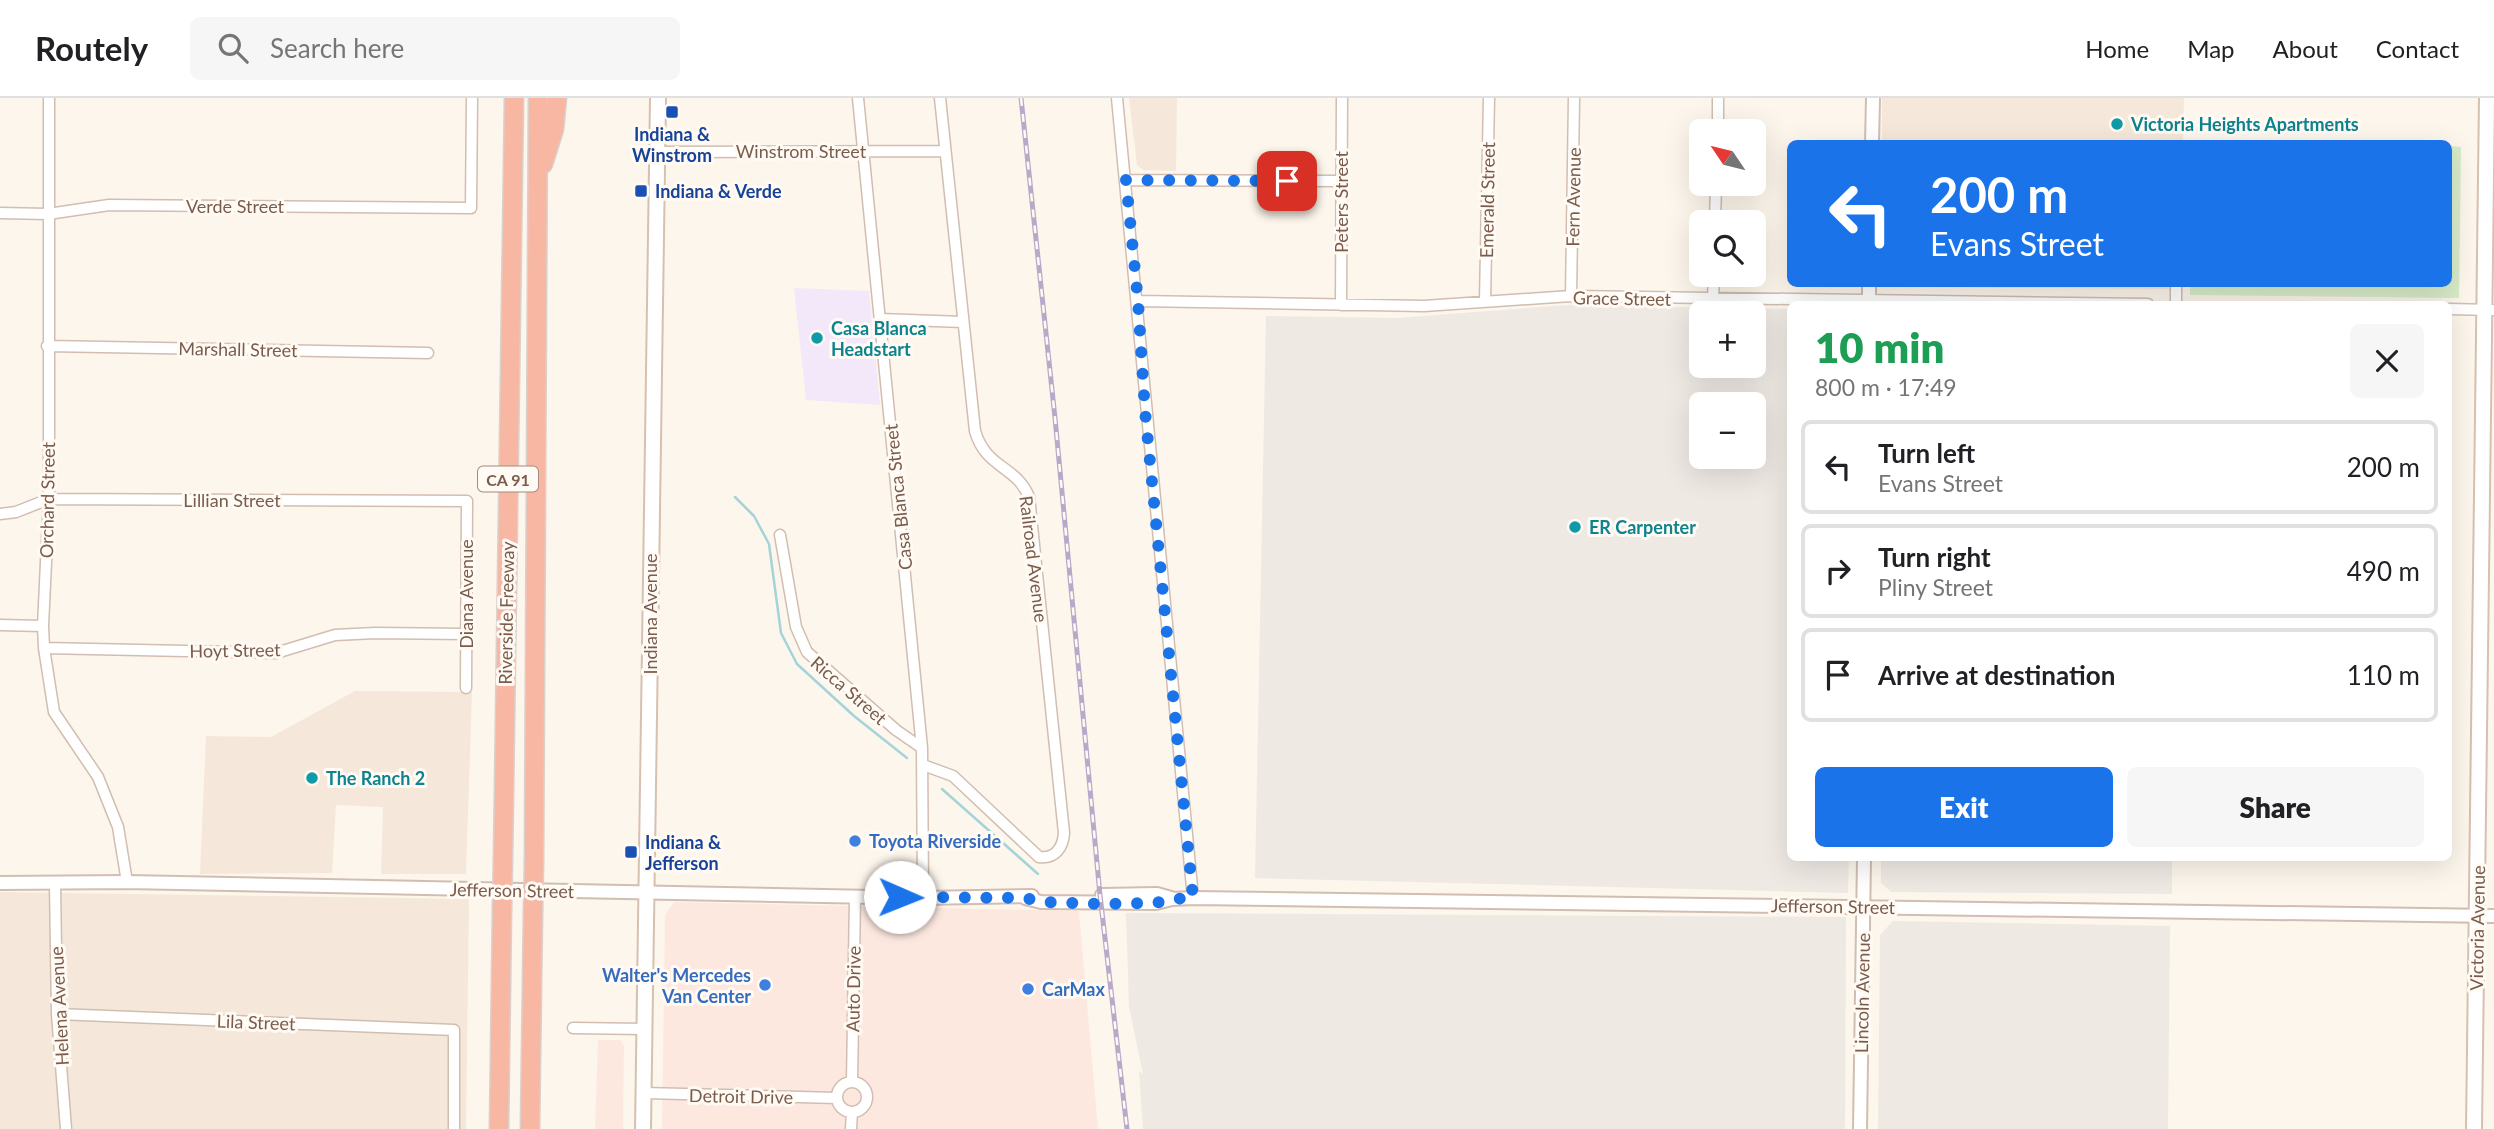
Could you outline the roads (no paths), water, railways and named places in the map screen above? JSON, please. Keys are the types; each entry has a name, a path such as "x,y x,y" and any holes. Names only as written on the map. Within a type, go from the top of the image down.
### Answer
{"highway":[{"path":"502,98 502,125 512,150"},
{"name":"Riverside Freeway","path":"499,1129 514,98"},
{"name":"Riverside Freeway","path":"530,1129 538,98"},
{"path":"537,181 554,129 557,98"}],"main road":[{"name":"Indiana Avenue","path":"643,1129 658,98"},
{"name":"Victoria Avenue","path":"2474,1129 2489,310 2487,98"}],"street":[{"name":"Orchard Street","path":"48,98 49,499 44,648 54,712 98,777 118,827 127,883"},
{"name":"Verde Street","path":"0,214 48,214 110,205 471,208 472,98"},
{"name":"Casa Blanca Street","path":"858,98 922,748 923,898"},
{"name":"Railroad Avenue","path":"923,765 953,776 1039,858 1053,855 1063,844 1030,497 1017,477 997,464 979,445 975,431 940,98"},
{"path":"1117,98 1193,898"},
{"name":"Peters Street","path":"1341,305 1342,98"},
{"name":"Emerald Street","path":"1485,301 1489,98"},
{"name":"Fern Avenue","path":"1571,296 1574,98"},
{"path":"1718,98 1718,119"},
{"path":"1872,140 1873,98"},
{"name":"Winstrom Street","path":"657,152 945,151"},
{"path":"1126,180 1341,181"},
{"path":"1713,299 1714,287"},
{"name":"Grace Street","path":"1138,301 1423,306 1571,296 1817,301"},
{"path":"2452,309 2489,310"},
{"path":"880,319 963,322"},
{"name":"Marshall Street","path":"47,346 428,353"},
{"name":"Lillian Street","path":"0,514 27,509 49,499 467,501"},
{"name":"Diana Avenue","path":"466,688 467,501"},
{"name":"Ricca Street","path":"780,535 796,626 807,652 896,730 922,748"},
{"path":"0,625 43,626"},
{"name":"Hoyt Street","path":"44,648 276,653 335,635 375,632 465,634"},
{"name":"Lincoln Avenue","path":"1860,1129 1864,861"},
{"name":"Jefferson Street","path":"0,883 1025,898 1041,902 1101,904 1156,903 1193,898 2494,916"},
{"name":"Helena Avenue","path":"55,884 57,1014 66,1129"},
{"name":"Auto Drive","path":"851,1129 852,1112 860,1109 867,1097 864,1088 852,1082 855,896"},
{"name":"Lila Street","path":"57,1014 454,1030 454,1129"},
{"path":"573,1028 645,1029"},
{"path":"852,1082 839,1089 837,1098 844,1110 852,1112"},
{"name":"Detroit Drive","path":"644,1093 837,1098"}],"waterway":[{"path":"735,497 754,516 769,544 781,633 797,664 854,716 907,758"},
{"path":"942,789 1038,874"}],"railway":[{"path":"1021,98 1055,418 1100,895 1127,1129"}],"place":[{"name":"Indiana & Winstrom","path":"672,112"},
{"name":"Victoria Heights Apartments","path":"2117,124"},
{"name":"Indiana & Verde","path":"641,191"},
{"name":"Casa Blanca Headstart","path":"817,338"},
{"name":"ER Carpenter","path":"1575,527"},
{"name":"The Ranch 2","path":"312,778"},
{"name":"Toyota Riverside","path":"855,841"},
{"name":"Indiana & Jefferson","path":"631,852"},
{"name":"Walter's Mercedes Van Center","path":"765,985"},
{"name":"CarMax","path":"1028,989"}]}
